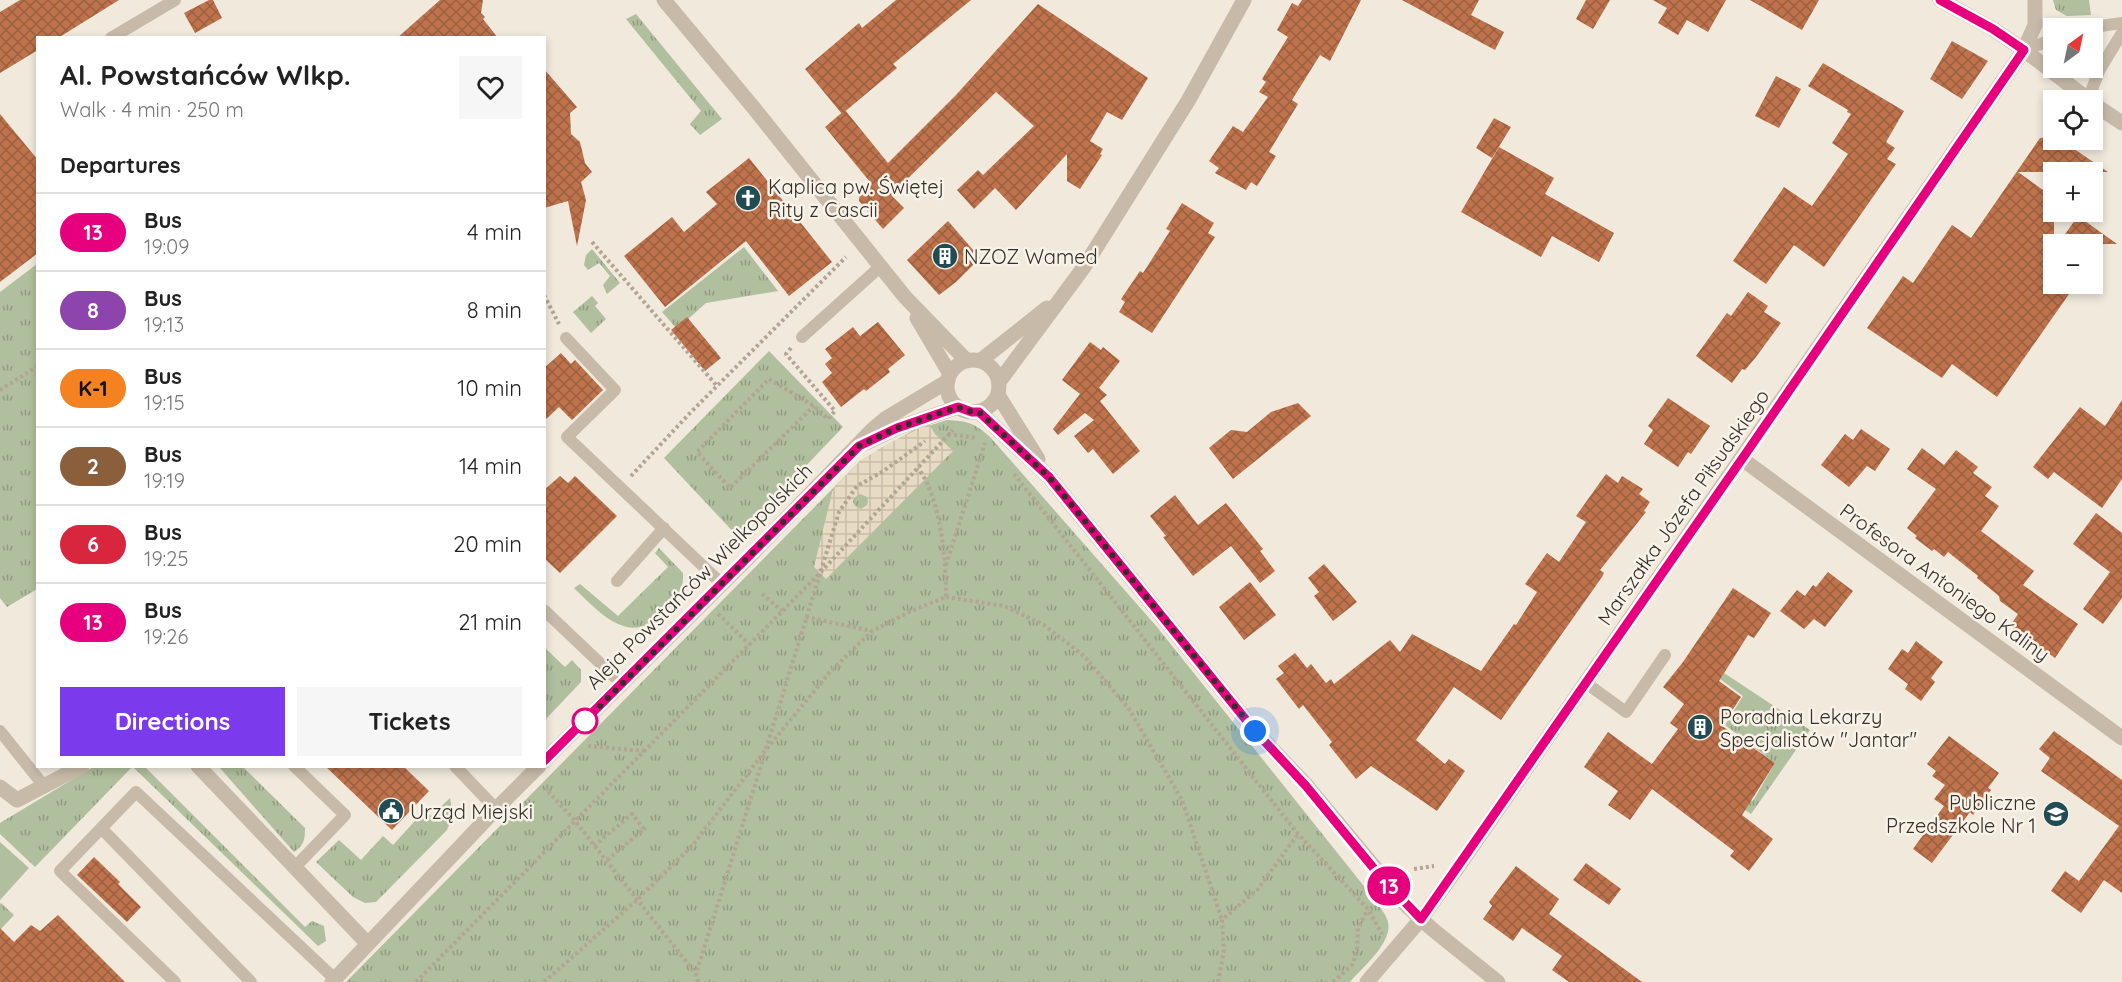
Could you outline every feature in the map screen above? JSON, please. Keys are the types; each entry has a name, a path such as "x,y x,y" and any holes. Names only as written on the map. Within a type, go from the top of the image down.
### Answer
{"street":[{"path":"664,0 905,297 949,378 949,396 958,407 972,412 979,412 991,405 999,389 1084,267 1188,101 1245,0"},
{"path":"1943,0 2024,50 2076,90"},
{"name":"Marszałka Józefa Piłsudskiego","path":"1367,982 1421,919 2024,50 2036,25 2036,0"},
{"path":"2103,110 2122,123"},
{"path":"949,378 960,363 974,361 1063,295"},
{"path":"905,297 974,361 993,369 999,389 1049,477"},
{"name":"Aleja Powstańców Wielkopolskich","path":"546,759 885,419 949,378"},
{"name":"Aleja Powstańców Wielkopolskich","path":"859,446 897,428 958,407"},
{"path":"979,412 1049,477 1255,731 1306,786 1380,876 1421,919 1498,982"},
{"name":"Profesora Antoniego Kaliny","path":"1742,459 2122,738"},
{"path":"0,787 17,800 78,768"},
{"path":"200,768 368,944"},
{"path":"333,981 537,768"}],"lane":[{"path":"114,36 175,0"},
{"path":"2103,26 2122,23"},
{"path":"2093,90 2100,69 2122,33"},
{"path":"2024,50 2043,43"},
{"path":"802,337 881,266"},
{"path":"566,338 615,390 567,437 722,584"},
{"path":"617,581 664,528"},
{"path":"546,612 622,684"},
{"path":"1586,683 1626,712 1665,655"},
{"path":"0,731 44,786"},
{"path":"295,867 345,815 296,768"},
{"path":"457,768 496,809"},
{"path":"175,982 60,871 136,792 333,981"},
{"path":"101,828 251,982"}],"path":[{"path":"592,242 717,386"},
{"path":"621,487 717,386 846,257"},
{"path":"546,299 566,338"},
{"path":"802,337 786,354 835,411 828,419 814,406 769,379 697,452 730,488 814,406"},
{"path":"0,390 36,367"},
{"path":"942,434 986,439 991,444"},
{"path":"416,982 750,645 950,435"},
{"path":"946,565 986,439"},
{"path":"696,974 839,512 857,486 882,472 927,440"},
{"path":"918,468 926,479 934,501 946,565 946,597"},
{"path":"1012,472 1298,834 1368,909 1382,933 1376,945 1388,958"},
{"path":"762,594 782,612"},
{"path":"544,982 637,900 692,846 829,673 872,631 911,611 946,597 1004,606 1044,625 1084,656 1129,709 1182,800 1222,920 1224,951 1218,982"},
{"path":"705,602 750,645"},
{"path":"806,617 872,631"},
{"path":"581,753 594,739"},
{"path":"588,746 645,751"},
{"path":"553,781 546,789 575,821 696,974 698,982"},
{"path":"594,846 632,814 644,828 606,861"},
{"path":"1222,920 1258,889 1298,834"},
{"path":"1334,982 1353,964 1357,950 1358,928 1368,909"}],"green space":[{"path":"2053,0 2089,0 2091,15 2067,16 2056,10"},
{"path":"636,14 722,119 700,135 690,124 701,111 626,19"},
{"path":"744,247 778,291 706,303 677,329 662,312"},
{"path":"592,249 620,283 607,294 603,285 610,276 599,263 588,270 584,265 586,255"},
{"path":"36,265 36,590 7,607 0,598 0,292"},
{"path":"592,296 598,303 595,306 606,319 591,333 573,312"},
{"path":"769,351 843,427 738,537 664,458"},
{"path":"947,420 971,424 991,438 1157,627 1382,910 1389,927 1387,936 1377,953 1350,982 346,982 860,461 912,431"},
{"path":"659,548 683,573 683,579 677,597 654,621 641,627 618,624 595,608 574,588 580,584 618,616 668,567 655,553"},
{"path":"546,649 565,667 572,660 581,670 581,682 546,719"},
{"path":"1712,665 1810,730 1751,814 1739,806 1744,797 1753,801 1775,763 1725,725 1743,696 1708,670"},
{"path":"91,768 131,768 35,867 0,834 0,823"},
{"path":"134,768 146,768 305,927 312,921 324,926 326,941 318,946"},
{"path":"220,768 244,768 305,828 302,844 294,852"},
{"path":"450,798 453,816 447,830 376,902 365,903 353,897 316,862 339,840 361,860 383,836 393,845 425,810 431,816"},
{"path":"0,842 29,868 0,900"},
{"path":"0,904 14,915 0,930"}],"shaded area":[{"path":"929,424 935,434 953,451 826,579 814,567 833,489 860,461 887,444","holes":["860,494 867,497 867,505 861,509 855,506 854,498"]}],"building":[{"path":"20,0 119,0 61,36 36,36 36,51 0,73 0,12"},
{"path":"213,0 222,18 195,33 184,13"},
{"path":"440,0 483,0 481,13 485,17 483,19 496,36 399,36"},
{"path":"896,0 971,0 893,64 897,68 842,114 805,69 859,23 862,28"},
{"path":"1302,0 1361,0 1330,61 1320,55 1292,100 1298,104 1269,152 1276,156 1257,186 1251,182 1246,190 1215,173 1219,168 1209,161 1233,126 1243,132 1268,97 1259,92 1266,82 1262,79 1288,37 1277,30 1292,3 1298,6"},
{"path":"1402,0 1479,0 1471,15 1504,32 1495,50"},
{"path":"1586,0 1610,0 1593,29 1576,19"},
{"path":"1653,0 1726,0 1708,32 1687,20 1678,35 1658,23 1667,8"},
{"path":"1750,0 1819,0 1802,30"},
{"path":"1038,4 1148,78 1122,120 1107,112 1090,141 1103,149 1100,154 1102,155 1080,189 1067,181 1067,154 1016,210 995,188 974,209 957,190 978,170 983,175 1034,126 996,92 891,195 904,208 883,229 859,201 860,191 870,182 825,127 845,110 888,163 956,95"},
{"path":"1952,41 1988,61 1962,99 1930,79"},
{"path":"1823,63 1904,111 1886,142 1895,148 1887,159 1896,164 1824,267 1794,245 1766,284 1733,261 1784,187 1812,206 1848,154 1832,143 1851,114 1808,86"},
{"path":"546,71 577,107 570,113 571,134 580,142 585,163 592,172 581,182 586,200 577,246 568,201 546,207"},
{"path":"1776,76 1801,89 1779,128 1755,116"},
{"path":"0,114 36,158 36,255 0,282"},
{"path":"1494,118 1511,127 1492,158 1476,148"},
{"path":"2040,138 2043,138 2043,150 2076,150 2093,162 2043,162 2043,172 2018,172 2043,190 2043,222 2054,222 2054,234 2043,234 2043,294 2069,294 1997,397 1952,364 1942,378 1867,328 1903,276 1913,283 1952,225 1971,238"},
{"path":"1499,147 1554,178 1545,194 1614,233 1599,262 1552,236 1541,257 1461,212"},
{"path":"749,158 832,262 789,296 746,241 665,307 624,256 672,217 684,232 717,204 706,192"},
{"path":"1182,203 1214,223 1208,233 1215,237 1152,333 1119,312 1125,302 1121,299 1140,271 1143,273 1170,231 1166,229"},
{"name":"NZOZ Wamed","path":"948,221 980,258 939,295 907,260"},
{"path":"2074,222 2086,222 2117,244 2103,244 2103,234 2065,234"},
{"path":"1748,292 1768,306 1764,312 1781,323 1756,357 1745,370 1742,369 1732,383 1696,356 1727,313 1731,316"},
{"path":"687,317 721,358 705,371 671,330"},
{"path":"878,322 905,355 888,369 890,372 841,407 822,382 832,373 825,364 832,358 825,349 853,327 860,336"},
{"path":"1090,342 1101,350 1103,347 1120,361 1099,388 1107,395 1100,401 1140,451 1113,474 1093,449 1088,453 1074,436 1094,420 1085,413 1058,435 1053,429 1080,394 1062,380"},
{"path":"561,353 571,364 575,360 603,390 572,420 559,407 546,419 546,366"},
{"path":"1668,398 1710,426 1691,454 1688,452 1678,467 1644,444 1653,430 1648,426"},
{"path":"2122,400 2122,479 2102,508 2054,472 2048,479 2033,467 2080,407 2105,426"},
{"path":"1298,403 1311,416 1233,479 1209,448 1231,430 1247,432 1271,412"},
{"path":"1861,429 1890,449 1875,471 1867,466 1849,487 1821,465 1845,434 1853,440"},
{"path":"1922,448 1944,465 1956,450 1978,467 1973,473 1992,487 1985,496 1999,506 1981,531 2034,571 2023,585 2078,624 2055,658 2010,626 2018,614 2000,601 1999,596 1977,578 1978,576 1948,552 1944,557 1934,549 1932,551 1915,538 1917,536 1907,528 1936,489 1907,469"},
{"path":"1606,474 1618,483 1622,476 1643,489 1639,494 1650,502 1644,511 1646,512 1600,570 1604,573 1602,577 1501,720 1454,687 1416,740 1445,764 1449,759 1465,771 1437,811 1371,766 1356,779 1329,745 1332,742 1303,705 1299,709 1276,679 1284,673 1278,666 1295,653 1307,668 1311,664 1326,683 1331,679 1334,684 1390,640 1400,652 1412,634 1481,671 1514,624 1516,625 1537,592 1525,584 1547,553 1559,562 1586,522 1576,516"},
{"path":"560,476 568,483 575,476 617,516 560,573 546,560 546,488"},
{"path":"1175,495 1198,525 1226,503 1263,549 1260,551 1275,571 1260,583 1231,546 1193,576 1150,516"},
{"path":"2096,513 2122,533 2122,598 2103,624 2083,609 2110,572 2073,544"},
{"path":"1324,564 1357,602 1333,621 1314,596 1319,592 1308,578"},
{"path":"1828,572 1853,591 1825,627 1814,619 1804,629 1780,611 1797,590 1805,596 1813,585 1816,587"},
{"path":"1250,582 1276,615 1244,640 1219,607"},
{"path":"1733,588 1771,613 1754,638 1748,635 1719,681 1741,697 1722,726 1775,763 1742,815 1773,839 1749,871 1730,856 1734,851 1652,789 1630,820 1608,805 1618,791 1584,767 1608,732 1652,764 1678,729 1670,723 1684,704 1663,687 1683,662"},
{"path":"1916,641 1943,662 1931,678 1935,682 1921,701 1905,689 1908,684 1888,669 1902,649 1908,653"},
{"path":"2054,731 2122,780 2122,893 2104,880 2081,913 2051,891 2065,871 2079,881 2119,826 2041,771 2050,758 2039,749"},
{"path":"1949,736 1999,773 1988,788 1991,790 1973,815 1970,812 1932,863 1913,849 1944,806 1934,799 1945,785 1932,776 1936,771 1927,764"},
{"name":"Urząd Miejski","path":"327,768 405,768 429,791 392,830"},
{"path":"94,857 120,882 118,884 141,907 127,922 77,875"},
{"path":"1586,863 1621,889 1609,905 1573,880"},
{"path":"1516,866 1559,899 1549,914 1642,982 1569,982 1552,970 1562,956 1522,928 1513,941 1483,919 1492,906 1489,902"},
{"path":"58,915 125,982 0,982 0,928 14,942 31,925 40,931"}],"bus line":[{"name":"13","path":"546,759 859,446 897,428 958,407 965,411 979,412 1049,477 1255,731 1306,786 1380,876 1421,919 2024,50 1993,29 1940,0"}],"place":[{"name":"Kaplica pw. Świętej Rity z Cascii","path":"748,198"},
{"name":"NZOZ Wamed","path":"945,256"},
{"name":"Poradnia Lekarzy Specjalistów \"Jantar\"","path":"1700,727"},
{"name":"Urząd Miejski","path":"391,811"},
{"name":"Publiczne Przedszkole Nr 1","path":"2056,814"}],"route":[{"path":"585,721 859,446 897,428 958,407 965,411 979,412 1049,477 1255,731"}]}
